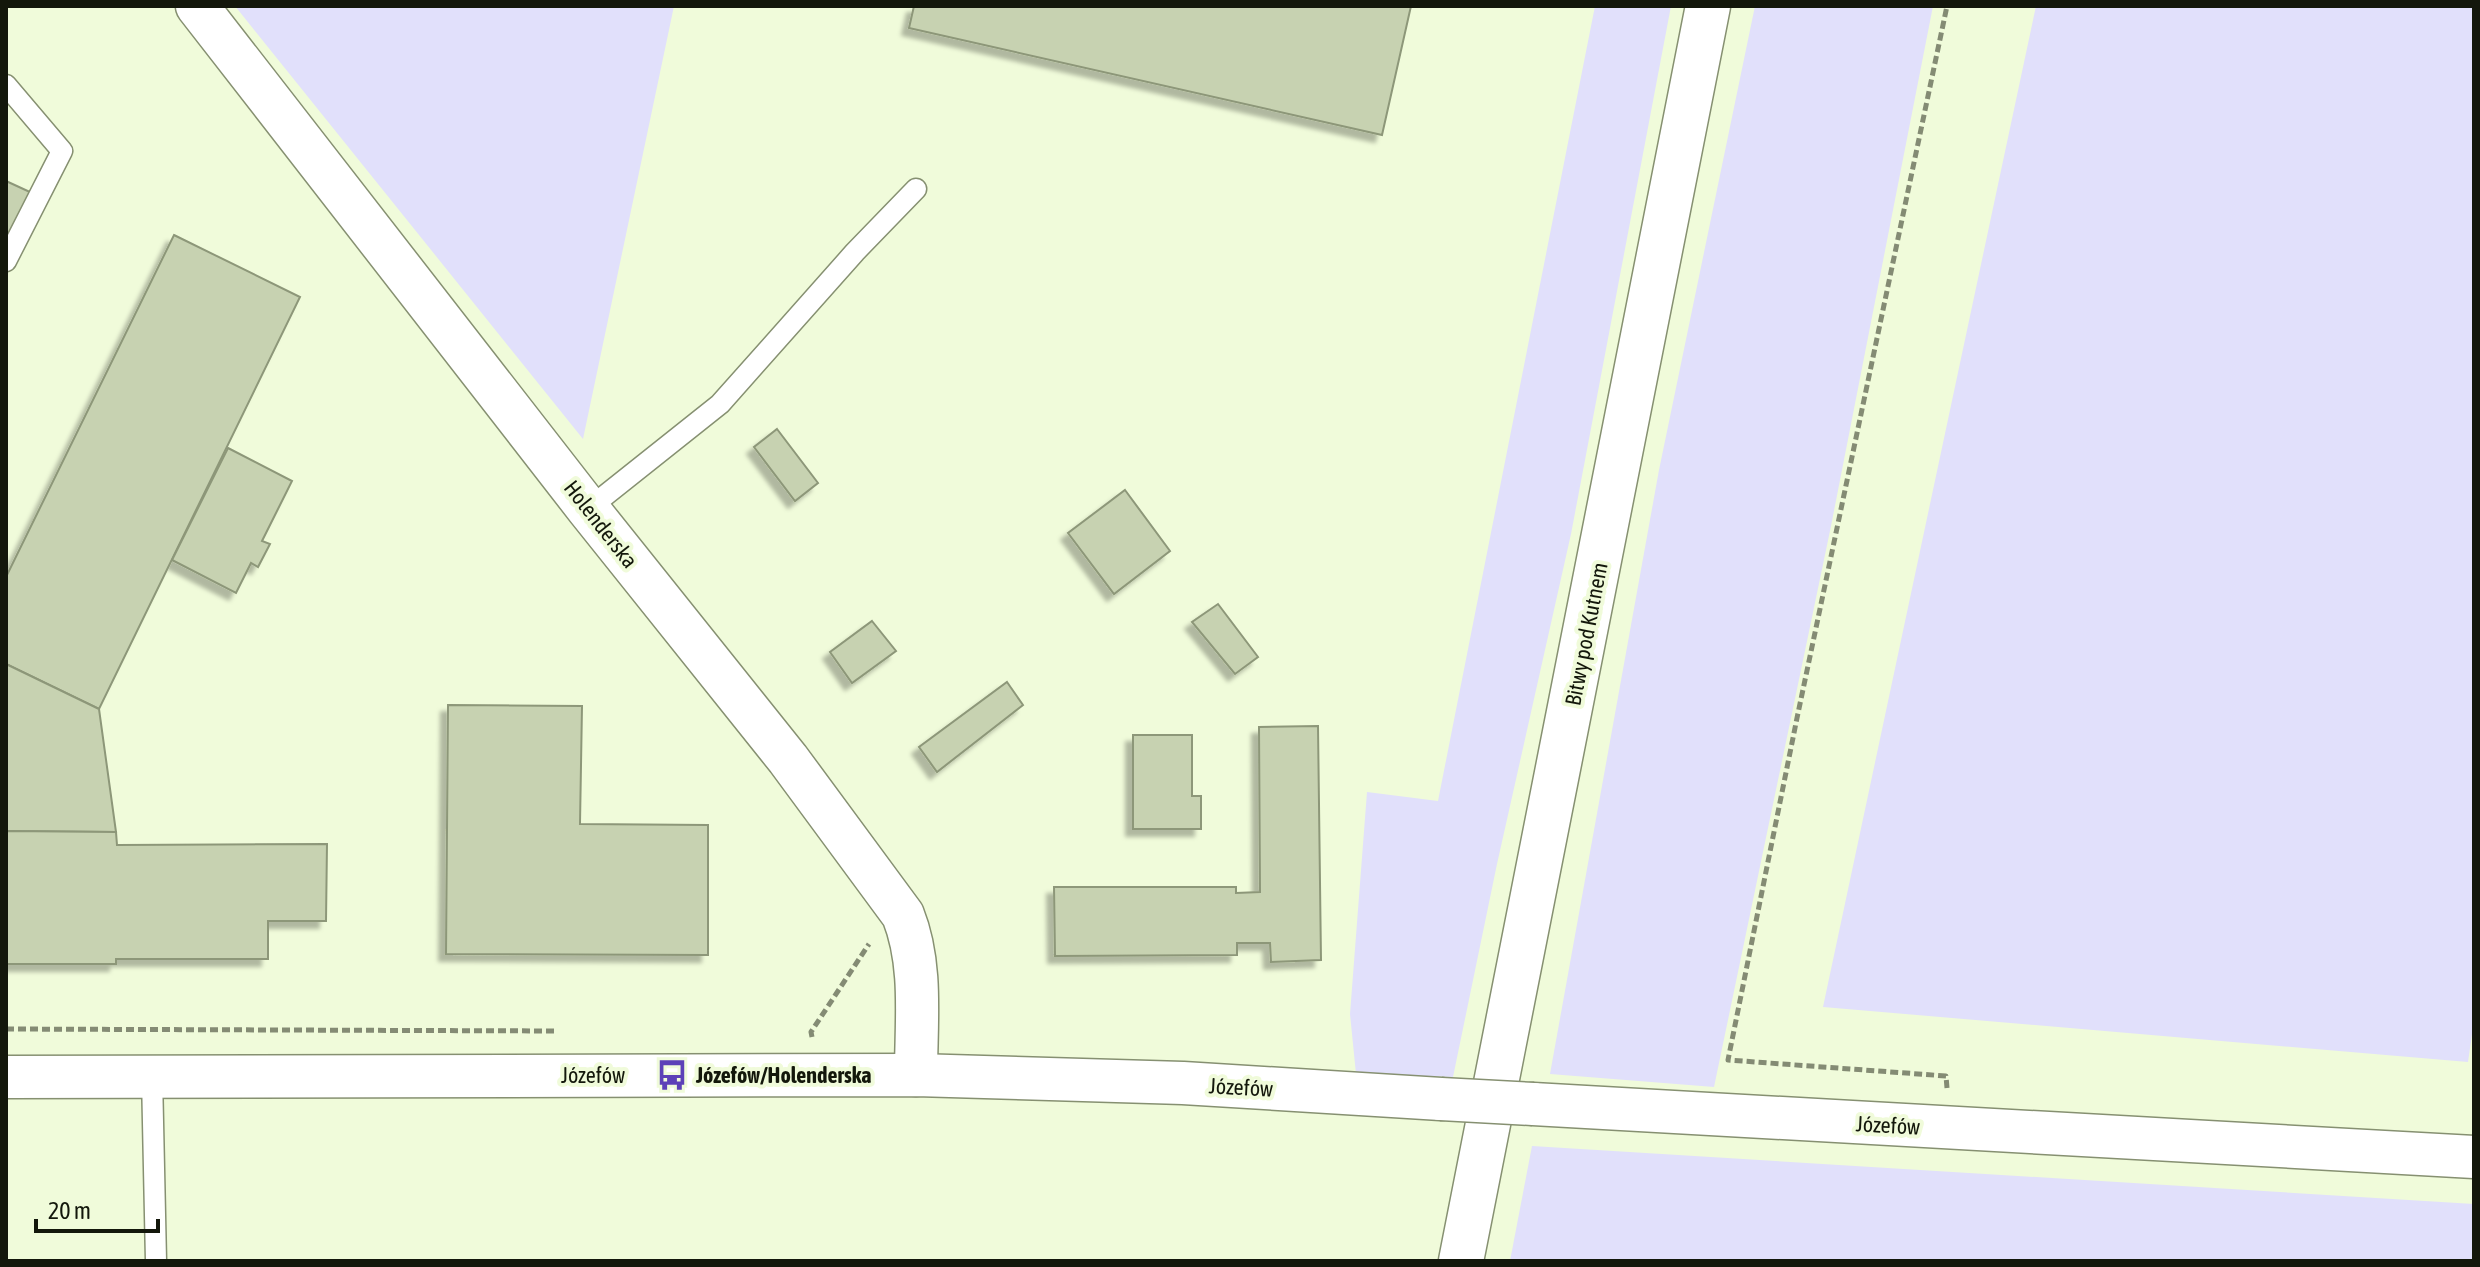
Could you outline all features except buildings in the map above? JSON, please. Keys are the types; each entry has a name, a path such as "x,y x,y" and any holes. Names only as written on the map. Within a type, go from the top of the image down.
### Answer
{"main road":[{"name":"Bitwy pod Kutnem","path":"1461,1261 1708,6"}],"street":[{"name":"Holenderska","path":"197,6 588,509 788,759 903,915 913,941 916,969 916,1075"},
{"name":"Józefów","path":"6,1077 916,1075 1183,1083 2474,1157"}],"lane":[{"path":"6,85 62,151 6,261"},
{"path":"588,509 720,404 855,252 916,189"},
{"path":"152,1076 156,1261"}],"path":[{"path":"1947,6 1728,1060 1946,1076 1948,1129"}],"shaded area":[{"path":"235,6 674,6 583,439"},
{"path":"1595,6 1671,6 1571,534 1453,1077 1356,1074 1350,1014 1367,792 1438,801"},
{"path":"1755,6 1933,6 1831,526 1714,1087 1550,1074 1659,470"},
{"path":"2036,6 2474,6 2474,1020 2468,1062 1823,1007"},
{"path":"1532,1146 2474,1204 2474,1261 1510,1261"}],"place":[{"name":"Józefów/Holenderska","path":"672,1075"}]}
